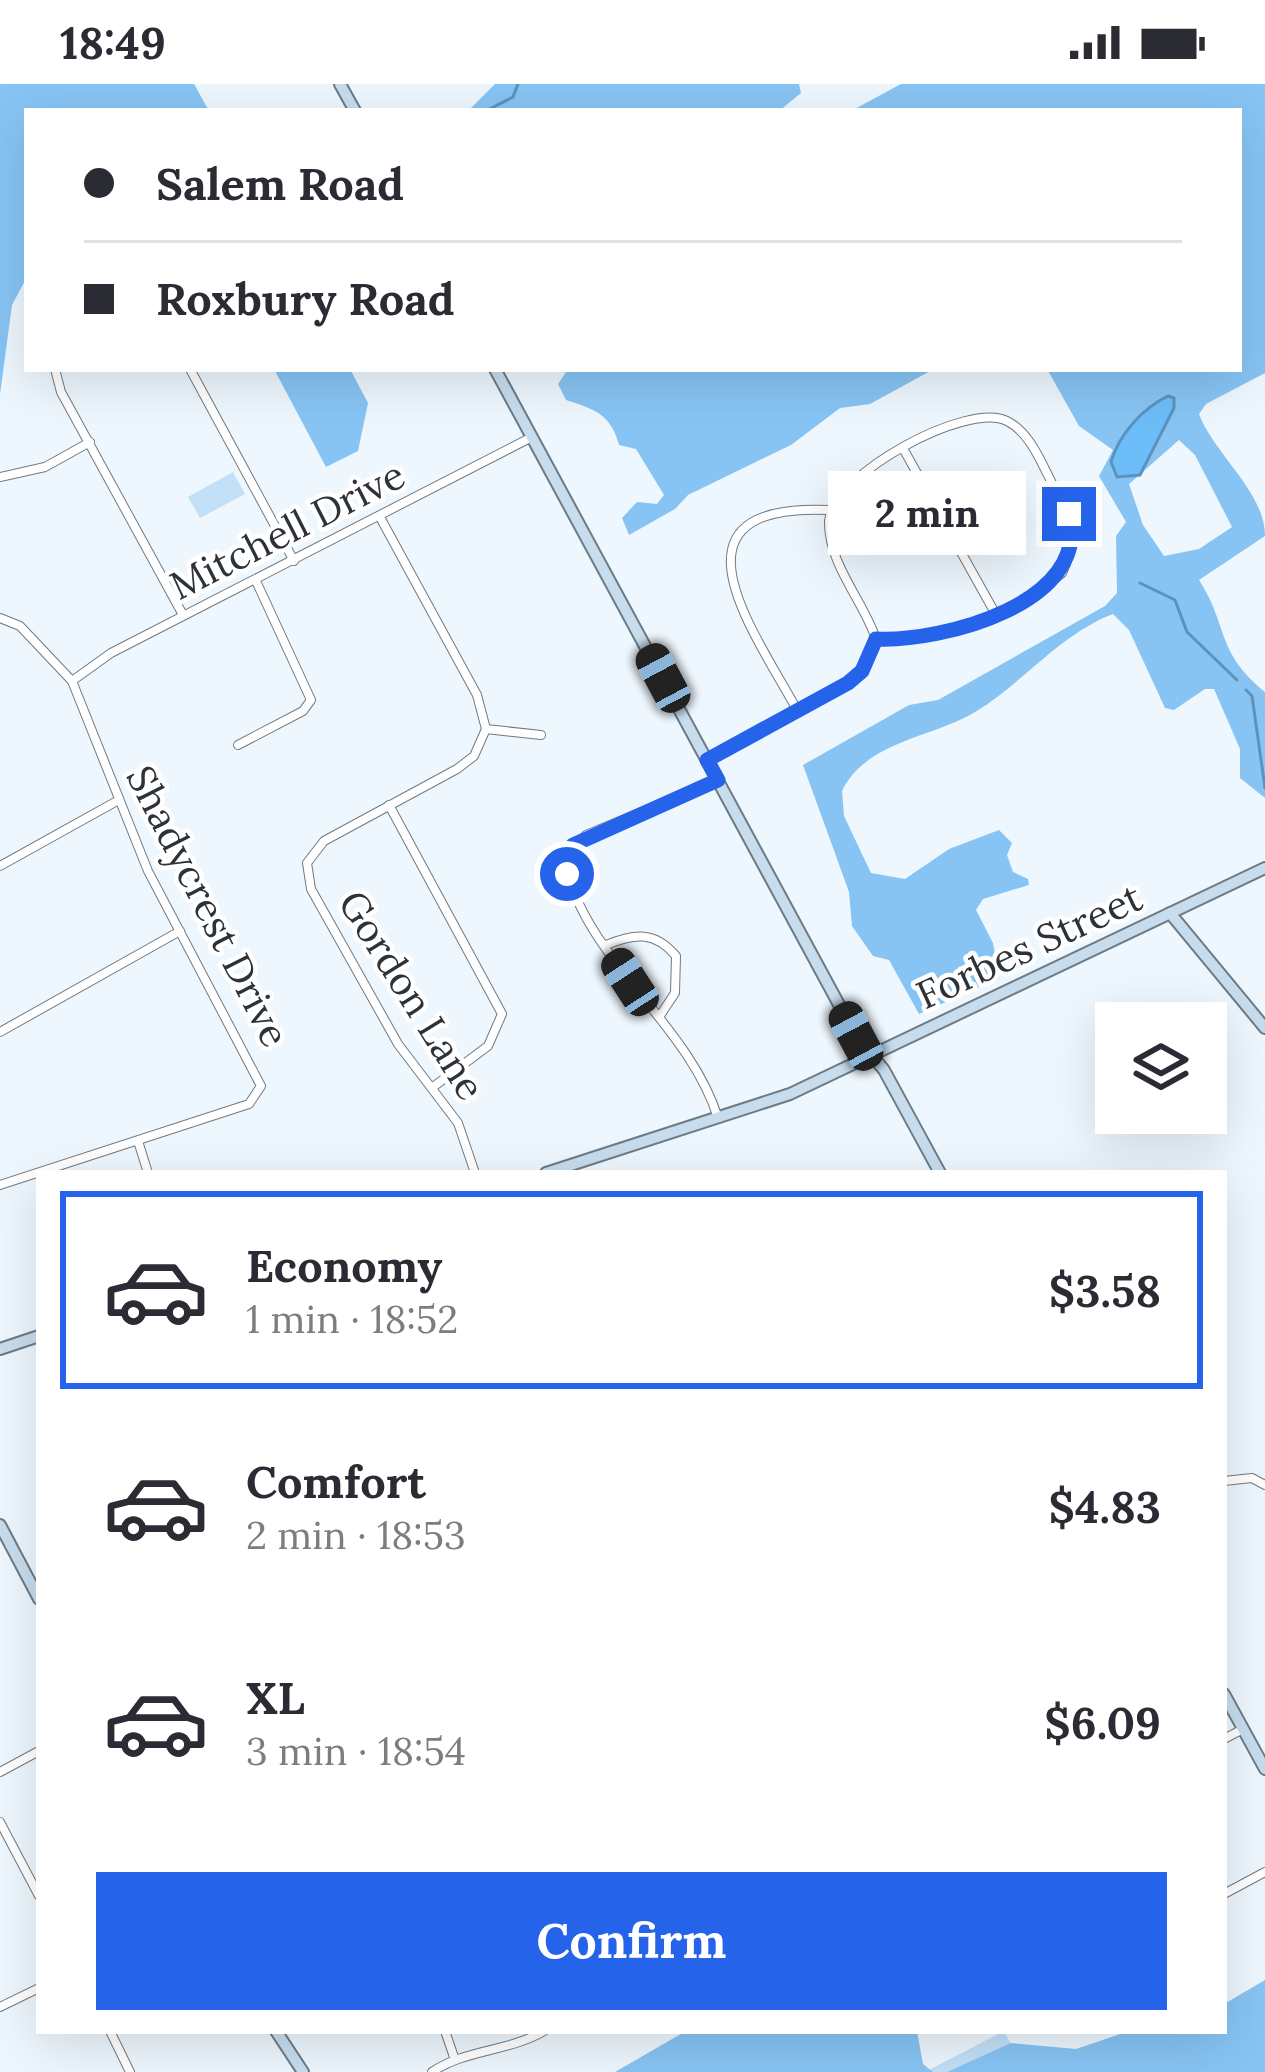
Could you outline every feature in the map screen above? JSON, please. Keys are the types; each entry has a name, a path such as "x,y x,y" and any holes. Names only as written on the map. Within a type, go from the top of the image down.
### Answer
{"main road":[{"path":"497,372 718,780 938,1170"},
{"name":"Forbes Street","path":"555,1170 790,1094 1265,868"},
{"path":"1170,913 1265,1028"},
{"path":"0,1348 36,1337"},
{"path":"0,1526 36,1593"},
{"path":"1227,1700 1265,1769"},
{"path":"278,2034 303,2072"}],"street":[{"path":"56,372 183,615"},
{"path":"192,372 294,561"},
{"path":"707,760 862,671 876,639 832,548 830,510 852,479 952,425 986,416 1018,428 1069,514 1070,555 1062,573 995,614 941,636 876,639"},
{"name":"Mitchell Drive","path":"72,681 183,615 381,519 532,437"},
{"path":"0,477 45,467 90,442"},
{"path":"904,450 995,614"},
{"path":"796,710 733,593 729,556 738,540 773,516 799,509 830,510"},
{"path":"381,519 477,695 486,729 541,735"},
{"path":"238,745 303,711 311,700 256,581"},
{"name":"Shadycrest Drive","path":"0,618 20,626 72,681 117,800 261,1085 249,1104 138,1141"},
{"name":"Gordon Lane","path":"474,1170 458,1124 398,1044 306,876 311,851 473,756 486,729"},
{"path":"718,780 573,845 563,860 606,945 692,1059 718,1118"},
{"path":"0,866 117,800"},
{"path":"389,805 502,1014 488,1046 433,1087"},
{"path":"0,1032 180,931"},
{"path":"606,945 646,934 663,940 676,956 674,993 659,1017"},
{"path":"47,1170 138,1141 147,1170"},
{"path":"0,1185 36,1174"},
{"path":"1227,1481 1252,1478 1265,1485"},
{"path":"1227,1737 1243,1729"},
{"path":"0,1772 36,1753"},
{"path":"0,1822 36,1890"},
{"path":"1227,1892 1265,1872"},
{"path":"0,2007 36,1989"},
{"path":"111,2034 130,2072"},
{"path":"446,2034 454,2057"},
{"path":"432,2072 454,2057 511,2048 538,2034"}],"shaded area":[{"path":"0,84 194,84 207,108 24,108 24,283 12,305 0,394"},
{"path":"495,84 799,84 801,93 783,108 471,108"},
{"path":"901,84 1265,84 1265,373 1206,404 1199,414 1257,504 1265,536 1199,580 1230,651 1265,692 1265,798 1240,778 1240,749 1214,689 1205,689 1174,710 1165,708 1129,630 1113,614 1058,646 975,712 883,751 853,774 842,791 844,816 871,873 905,879 949,849 999,830 1012,843 1007,855 1013,872 1028,879 1029,885 983,899 976,910 993,943 999,978 919,1014 889,960 873,956 852,926 849,892 803,765 909,705 938,700 1105,606 1117,593 1116,536 1126,522 1099,476 1113,450 1079,426 1049,372 1242,372 1242,108 857,108","holes":["1179,440 1195,455 1232,527 1199,549 1164,556 1143,525 1129,484"]},
{"path":"276,372 352,372 368,403 358,451 326,467"},
{"path":"566,372 929,372 870,404 840,408 791,445 688,495 675,509 629,535 622,518 637,502 657,504 664,495 636,449 619,445 606,420 566,400 558,384"},
{"path":"1168,396 1174,398 1174,408 1140,475 1117,477 1111,462 1126,432"},
{"path":"233,472 245,494 200,518 188,497"},
{"path":"1265,1980 1265,2072 947,2072 1011,2043 1076,2049 1120,2034 1227,2034 1227,2002"},
{"path":"681,2034 918,2034 923,2064 933,2072 615,2072"},
{"path":"1006,2034 1026,2072 925,2072"}],"waterway":[{"path":"492,108 513,97 518,84"},
{"path":"1140,583 1175,600 1187,632 1237,680"},
{"path":"1246,690 1252,696 1265,788"}],"route":[{"path":"567,874 563,860 573,845 718,780 707,760 848,683 862,671 876,639 941,636 1044,587 1062,573 1070,555 1069,514"}]}
